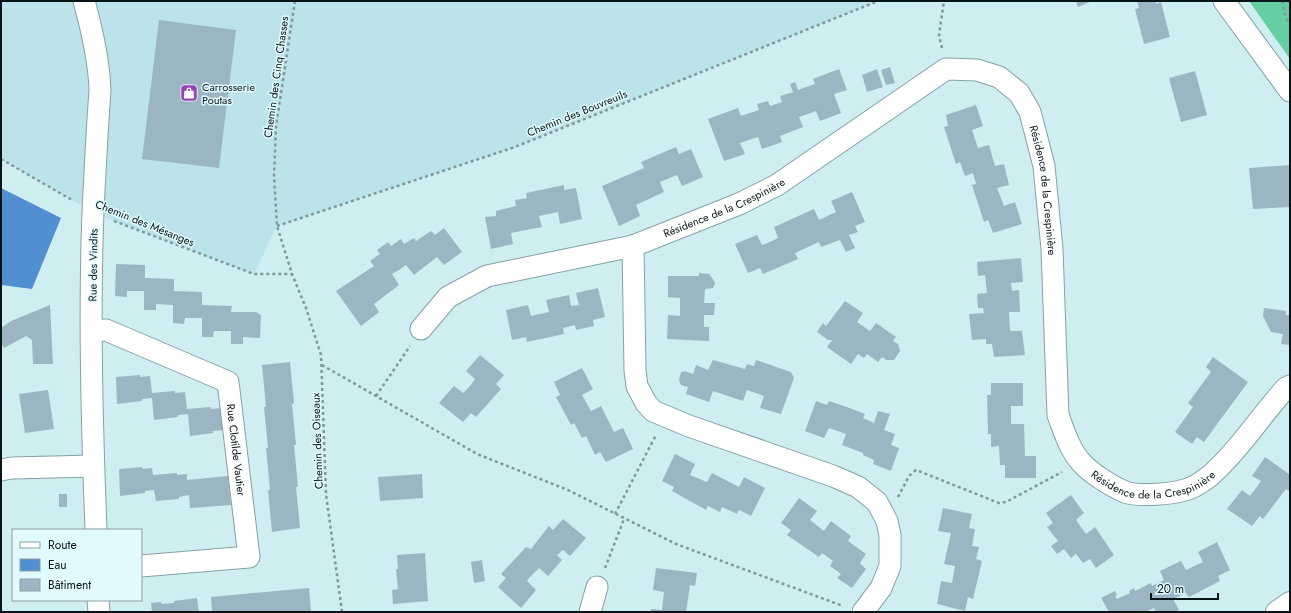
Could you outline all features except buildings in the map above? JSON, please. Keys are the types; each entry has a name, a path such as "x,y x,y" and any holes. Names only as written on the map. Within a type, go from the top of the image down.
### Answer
{"street":[{"name":"Rue des Vindits","path":"84,1 95,47 99,71 100,90 93,212 93,466 96,529"},
{"path":"1224,1 1290,91"},
{"name":"Résidence de la Crespinière","path":"421,330 448,297 486,276 633,246 739,204 777,185 946,69 977,70 999,77 1018,93 1030,112 1044,166 1052,249 1058,415 1066,439 1080,462 1099,477 1126,492 1154,495 1189,489 1212,474 1232,455 1269,407 1286,388 1290,386"},
{"path":"633,246 635,370 637,386 646,403 652,410 688,426 833,476 858,487 877,502 887,521 890,535 890,566 881,588 863,612"},
{"name":"Rue Clotilde Vautier","path":"92,331 106,330 228,382 249,557 142,566"},
{"path":"1,470 12,468 93,466"},
{"path":"590,612 597,587"},
{"path":"98,601 99,612"},
{"path":"1277,612 1290,603"}],"path":[{"name":"Chemin des Cinq Chasses","path":"292,274 277,226 274,177 276,126 295,1"},
{"name":"Chemin des Bouvreuils","path":"277,226 515,147 878,1"},
{"path":"939,35 944,1"},
{"path":"1282,1 1286,18 1290,24"},
{"name":"Chemin des Mésanges","path":"1,159 93,212 117,222 254,274 292,274"},
{"name":"Chemin des Oiseaux","path":"292,274 306,308 321,355 326,494 342,612"},
{"path":"376,396 421,330"},
{"path":"322,365 477,454 568,490 676,544 863,612"},
{"path":"615,514 665,416"},
{"path":"887,521 909,476 916,470 999,503 1006,502 1080,462"},
{"path":"597,587 624,519"}],"shaded area":[{"path":"1,1 878,1 515,147 277,226 254,274 93,212 1,159"}],"green space":[{"path":"1249,1 1290,1 1290,59"}],"water":[{"path":"1,188 61,218 32,289 1,285"}],"place":[{"name":"Carrosserie Poutas","path":"189,93"}]}
